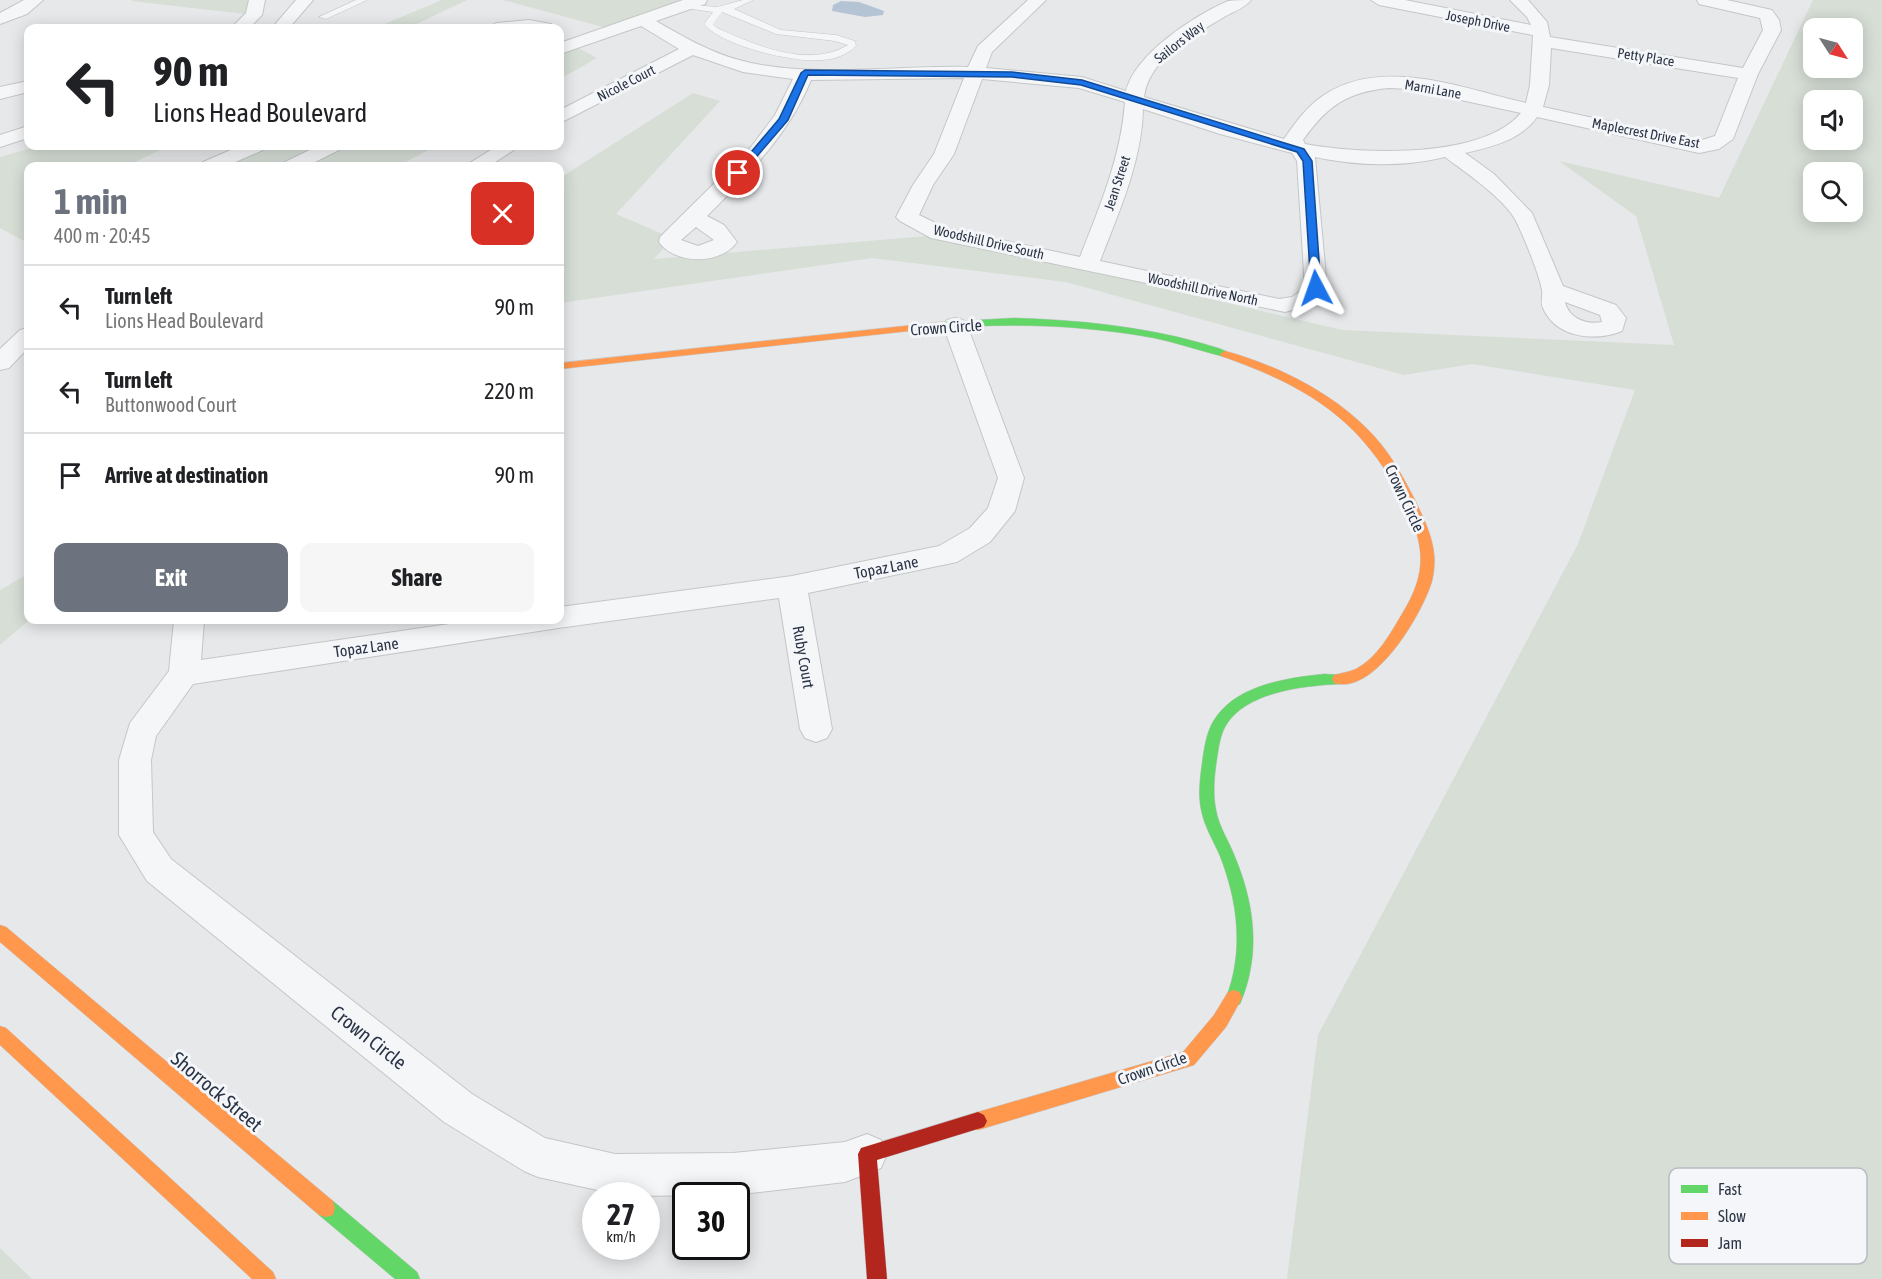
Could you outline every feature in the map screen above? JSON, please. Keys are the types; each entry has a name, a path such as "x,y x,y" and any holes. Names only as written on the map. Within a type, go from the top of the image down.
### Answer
{"street":[{"path":"0,20 21,10 34,0"},
{"path":"244,24 254,15 257,0"},
{"path":"284,24 305,0"},
{"path":"975,74 984,50 1038,0"},
{"name":"Sailors Way","path":"1135,98 1139,78 1149,65 1192,28 1243,0"},
{"name":"Joseph Drive","path":"1379,0 1542,37"},
{"path":"644,21 692,49 745,68 805,73 975,74 1046,77 1082,83 1135,98 1300,150 1351,158 1377,159 1449,151 1490,140 1515,129 1530,118 1540,92 1542,37 1537,16 1518,0"},
{"name":"Maplecrest Drive East","path":"1534,111 1699,147 1712,145 1722,139 1749,74 1772,30 1766,14 1753,9 1705,0"},
{"path":"564,48 691,4"},
{"path":"564,36 577,43"},
{"name":"Petty Place","path":"1542,37 1749,74"},
{"name":"Nicole Court","path":"564,115 692,49"},
{"path":"693,218 753,158 783,120 805,73"},
{"name":"Woodshill Drive South","path":"975,74 944,154 923,185 907,218 939,232 1088,264"},
{"name":"Marni Lane","path":"1300,150 1293,140 1312,113 1335,93 1372,85 1410,83 1534,111"},
{"path":"0,93 24,88"},
{"name":"Jean Street","path":"1088,264 1114,195 1132,136 1135,98"},
{"path":"0,141 24,133"},
{"path":"219,162 247,150"},
{"path":"300,162 324,150"},
{"path":"482,162 503,150"},
{"name":"Woodshill Drive North","path":"1088,264 1279,306 1297,304 1312,295 1316,288 1307,161 1300,150"},
{"path":"1449,151 1487,178 1525,217 1553,290"},
{"name":"Crown Circle","path":"189,624 183,674 141,732 135,760 136,835 159,870 458,1108 538,1157 615,1175 734,1174 845,1162 1188,1059 1221,1022 1242,978 1245,927 1231,866 1209,816 1208,765 1212,741 1222,717 1242,702 1271,690 1318,679 1350,678 1385,657 1419,598 1427,571 1427,549 1413,511 1385,456 1353,423 1281,374 1185,342 1108,327 1056,321 955,325 564,366"},
{"name":"Topaz Lane","path":"564,617 792,586 947,555 980,535 1001,511 1011,478 955,325"},
{"path":"0,363 24,339"},
{"name":"Ruby Court","path":"792,586 816,729"},
{"name":"Topaz Lane","path":"183,674 522,624"},
{"name":"Shorrock Street","path":"0,932 410,1279"},
{"path":"0,1034 266,1279"},
{"path":"867,1154 877,1279"}],"lane":[{"path":"323,17 363,0"},
{"path":"691,4 718,12 749,0"},
{"path":"718,12 708,24 714,30 765,52 799,56 840,56 852,46 852,43 836,38 779,32 728,10"}],"shaded area":[{"path":"133,0 248,0 253,15 132,1"},
{"path":"442,0 467,0 416,24 385,24"},
{"path":"503,0 690,0 614,30"},
{"path":"1813,0 1882,0 1882,1279 1287,1279 1318,1035 1578,544 1635,390 1472,364 1404,375 1066,282 872,258 564,302 564,175 693,93 720,101 616,214 672,238 654,259 939,235 1342,330 1674,345 1636,216 1559,161 1719,198 1803,21 1803,78 1863,78 1863,18 1804,18"},
{"path":"564,40 597,58 564,77"},
{"path":"25,150 160,150 135,162 24,162 24,241 0,228 0,157"},
{"path":"257,150 428,150 406,162 232,162"},
{"path":"24,576 24,624 0,645 0,590"},
{"path":"0,1248 32,1279 0,1279"}],"water":[{"path":"841,1 859,2 884,11 883,15 865,17 832,11 833,5"}],"traffic: fast":[{"path":"942,325 978,322 1049,322 1085,325 1155,336 1225,354"},
{"path":"1234,998 1244,965 1245,929 1235,877 1208,809 1207,775 1215,733 1228,712 1256,694 1290,684 1339,679"},
{"path":"326,1208 410,1279"}],"traffic: slow":[{"path":"564,366 942,325"},
{"path":"1225,354 1302,387 1354,423 1387,461 1421,528 1428,564 1423,587 1417,600 1391,644 1377,661 1360,673 1339,679"},
{"path":"0,932 326,1208"},
{"path":"978,1121 1188,1059 1220,1021 1234,998"},
{"path":"0,1034 266,1279"}],"traffic: jam":[{"path":"877,1279 867,1154 978,1121"}],"route":[{"path":"738,173 783,120 805,73 914,72 1012,75 1046,77 1082,83 1300,150 1307,161 1316,288"}]}
